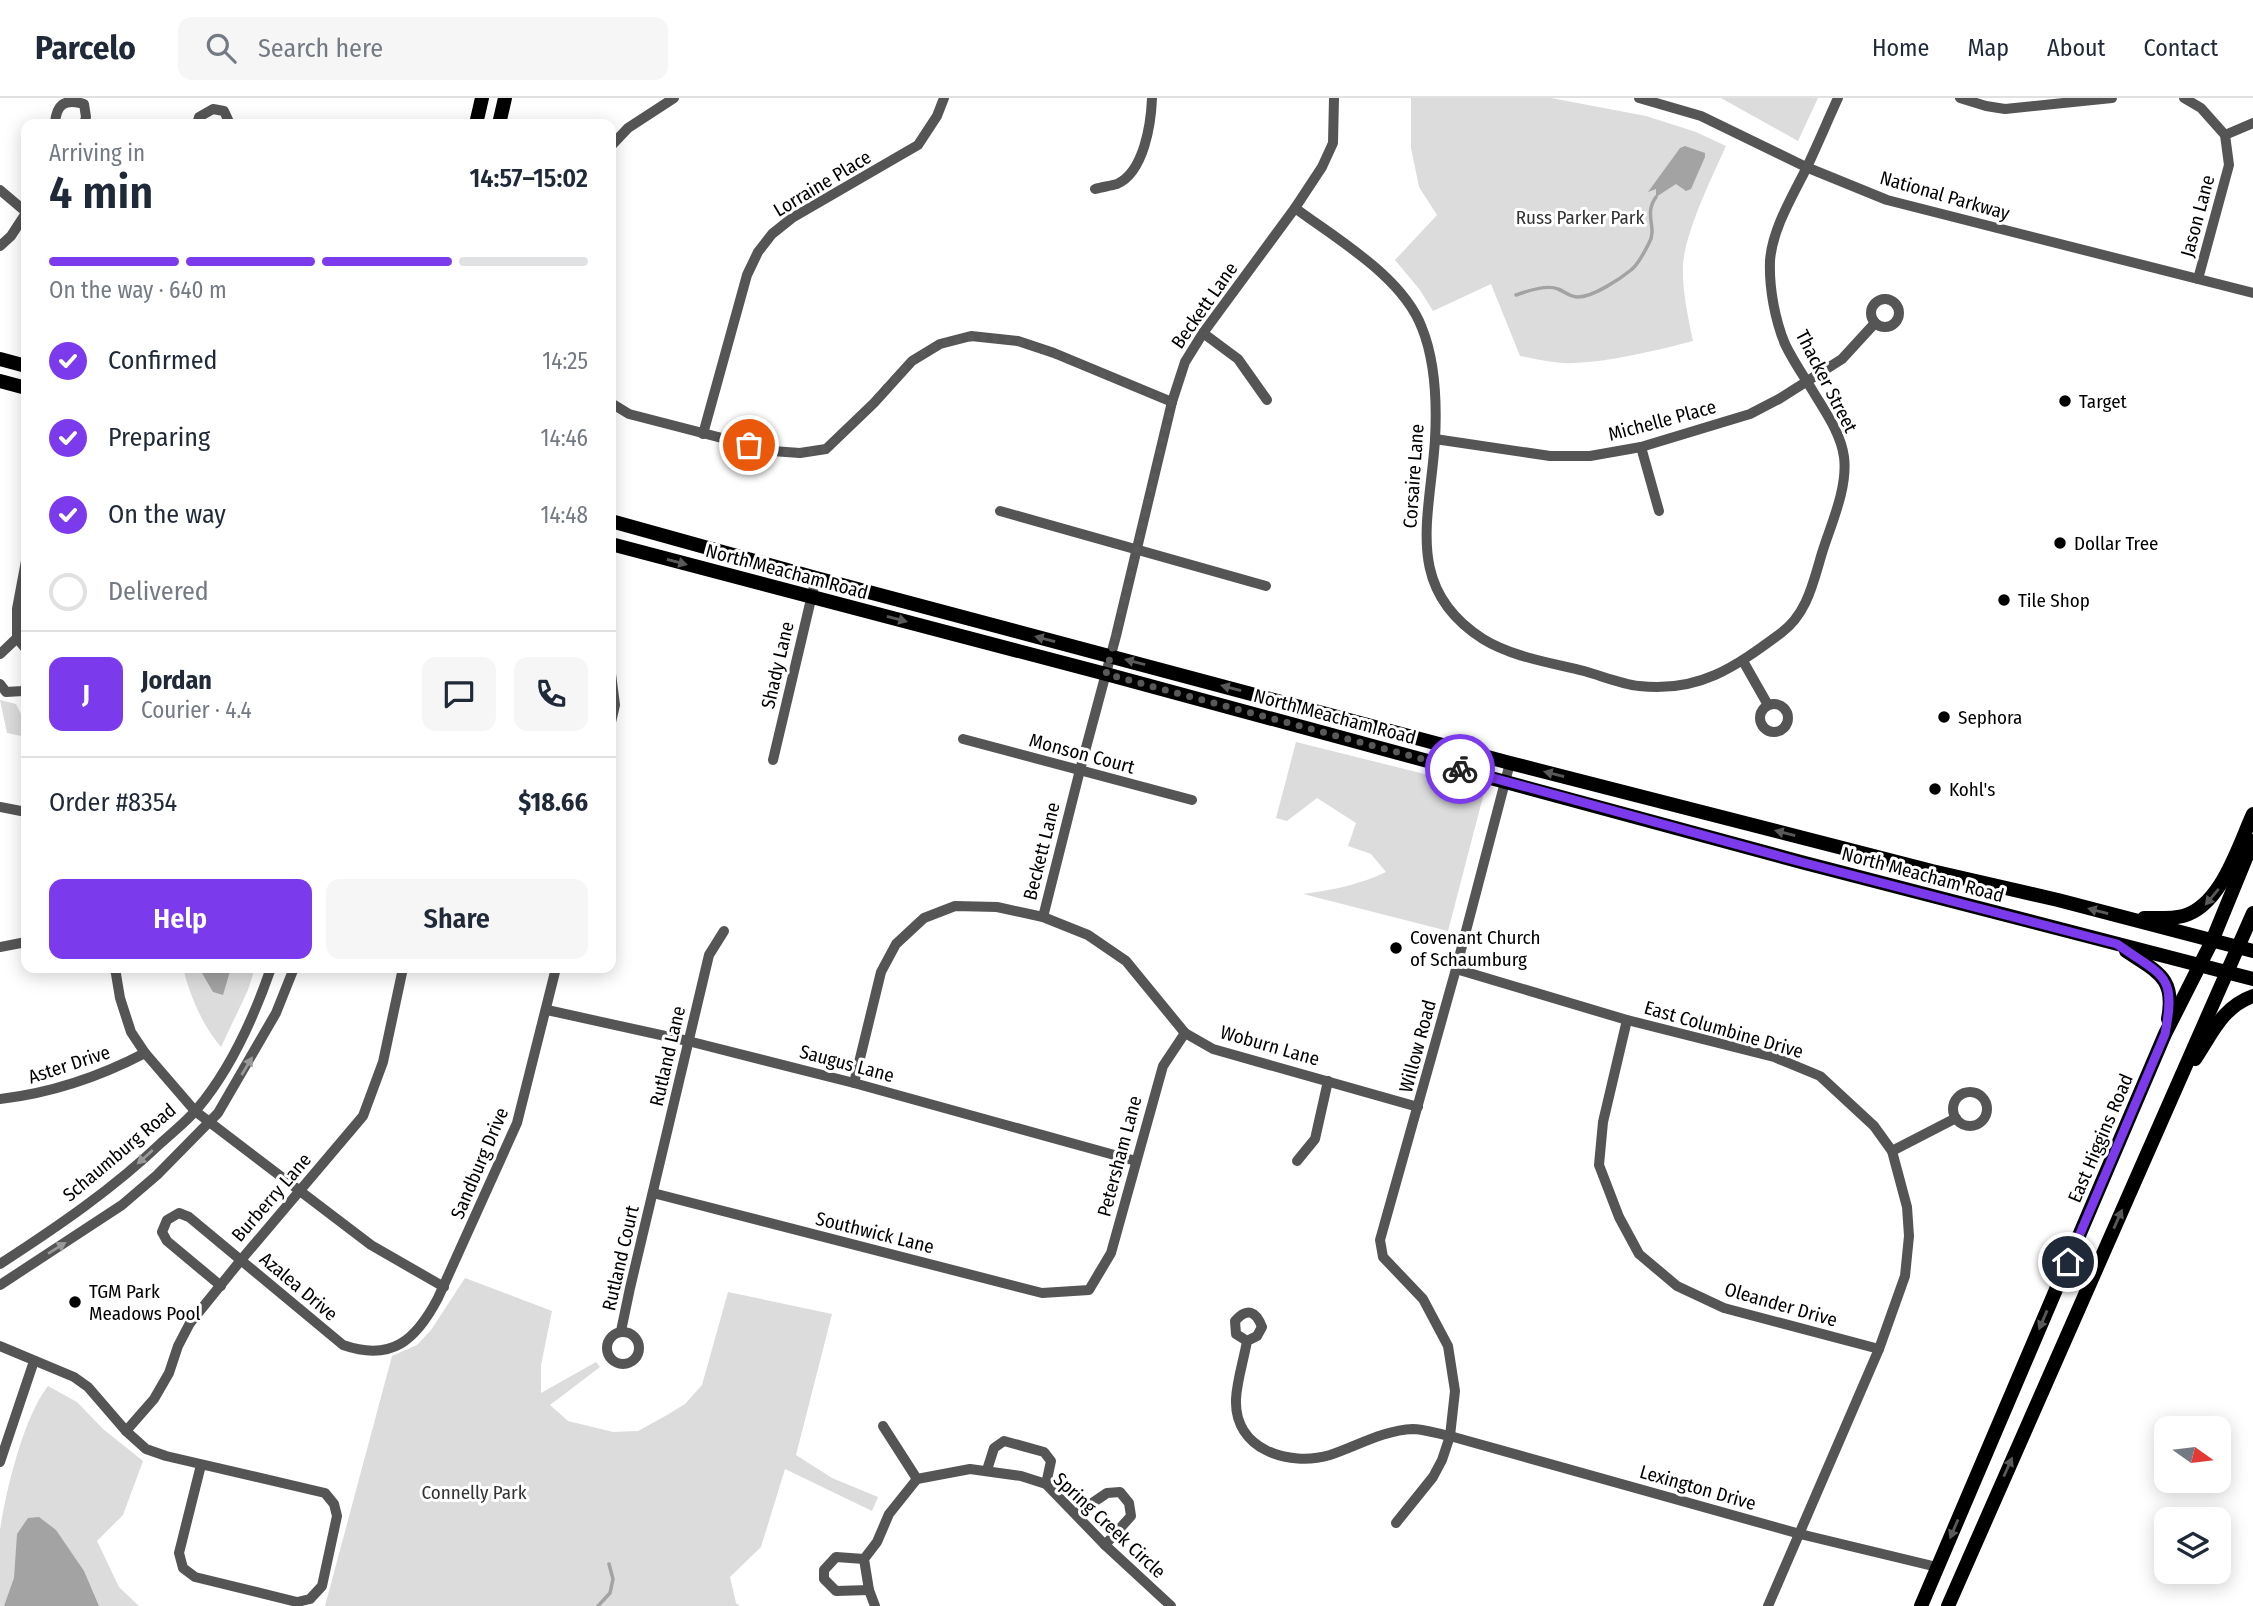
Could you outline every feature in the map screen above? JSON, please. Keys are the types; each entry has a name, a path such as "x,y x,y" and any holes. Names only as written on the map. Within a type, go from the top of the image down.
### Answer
{"main road":[{"path":"477,119 482,98"},
{"path":"500,119 505,98"},
{"path":"0,359 21,365"},
{"path":"0,381 21,387"},
{"name":"North Meacham Road","path":"616,522 1510,763 2253,951"},
{"name":"North Meacham Road","path":"616,545 2253,979"},
{"path":"2124,917 2182,916 2205,905 2217,892 2253,814"},
{"name":"East Higgins Road","path":"1921,1606 2165,1034 2212,941 2253,841"},
{"path":"1948,1606 2253,913"},
{"path":"2117,944 2160,974 2169,989 2171,1005 2165,1034"},
{"path":"2173,1093 2213,1029 2230,1008 2253,996"}],"street":[{"path":"616,141 628,128 674,98"},
{"name":"Lorraine Place","path":"703,433 747,275 758,252 772,234 792,218 918,145 937,116 944,98"},
{"path":"1095,189 1118,183 1130,173 1146,142 1152,98"},
{"name":"Beckett Lane","path":"1043,917 1111,656 1172,402 1185,362 1322,167 1333,143 1334,98"},
{"name":"National Parkway","path":"1639,98 1701,116 1807,167 1887,200 2253,293"},
{"name":"Thacker Street","path":"1743,661 1795,623 1808,598 1843,486 1844,458 1837,432 1785,344 1772,298 1770,258 1783,214 1838,98"},
{"path":"1960,98 2006,109 2112,98"},
{"path":"2184,98 2201,108 2225,135 2253,123"},
{"path":"55,119 59,105 63,101 73,99 84,104 86,119"},
{"path":"198,119 213,109 224,111 228,119"},
{"name":"Jason Lane","path":"2199,279 2229,165 2225,135"},
{"path":"2,196 21,209"},
{"name":"Corsaire Lane","path":"1295,208 1384,274 1414,309 1424,331 1434,370 1435,439 1427,497 1426,542 1431,573 1439,595 1460,621 1485,640 1527,656 1637,686 1667,687 1698,683 1743,661"},
{"path":"0,246 11,236 21,214"},
{"name":"Michelle Place","path":"1435,439 1550,456 1590,456 1641,447 1750,414 1779,400 1842,359 1875,323"},
{"path":"1203,333 1238,359 1267,400"},
{"path":"616,406 629,414 772,451 800,453 826,449 874,403 912,361 940,344 971,337 1004,339 1030,345 1172,402"},
{"path":"1641,447 1659,511"},
{"path":"1000,511 1266,586"},
{"name":"Shady Lane","path":"773,760 816,578"},
{"path":"0,654 16,638 21,588"},
{"path":"16,638 21,644"},
{"path":"1743,661 1768,705"},
{"path":"0,684 6,692 21,691"},
{"name":"Monson Court","path":"963,739 1192,800"},
{"name":"Willow Road","path":"1450,1436 1455,1391 1448,1346 1423,1298 1383,1257 1380,1240 1507,782 1510,763"},
{"path":"0,807 21,811"},
{"name":"Woburn Lane","path":"854,1083 881,972 895,944 924,918 956,905 997,907 1043,917 1088,935 1126,961 1185,1033 1213,1049 1418,1107"},
{"name":"Rutland Lane","path":"653,1193 709,955 724,931"},
{"path":"0,947 21,943"},
{"name":"East Columbine Drive","path":"1456,969 1627,1020 1774,1058 1820,1076 1874,1126 1892,1151 1907,1207 1909,1236 1905,1276 1879,1349 1768,1606"},
{"path":"116,973 120,998 131,1032 145,1053 195,1111 371,1245 444,1287"},
{"name":"Schaumburg Road","path":"0,1264 144,1160 195,1111 211,1092 234,1053 269,973"},
{"name":"Schaumburg Road","path":"0,1286 122,1205 157,1175 218,1113 260,1044 292,973"},
{"name":"Burberry Lane","path":"127,1431 154,1399 169,1373 178,1346 190,1323 363,1116 383,1062 402,973"},
{"name":"Sandburg Drive","path":"444,1287 517,1123 555,973"},
{"name":"Saugus Lane","path":"547,1010 688,1041 854,1083 1136,1161"},
{"name":"Oleander Drive","path":"1627,1020 1603,1122 1600,1165 1619,1217 1639,1254 1677,1286 1724,1308 1879,1349"},
{"name":"Petersham Lane","path":"1089,1290 1111,1253 1163,1066 1185,1033"},
{"name":"Aster Drive","path":"0,1099 86,1081 145,1053"},
{"path":"1297,1161 1315,1139 1328,1081"},
{"path":"1892,1151 1956,1118"},
{"name":"Southwick Lane","path":"653,1193 1042,1293 1089,1290"},
{"name":"Rutland Court","path":"621,1331 653,1193"},
{"name":"Azalea Drive","path":"221,1286 167,1241 162,1232 167,1220 179,1213 189,1217 343,1345 361,1351 394,1348 413,1336 427,1319 444,1287"},
{"name":"Lexington Drive","path":"1247,1340 1236,1399 1238,1419 1250,1441 1278,1457 1308,1460 1389,1433 1414,1429 1450,1436 1800,1534 1937,1567"},
{"path":"0,1346 74,1377 88,1387 146,1449 201,1465 325,1493 334,1504 337,1516 322,1586 310,1599 297,1602 195,1577 183,1569 179,1553 201,1465"},
{"path":"0,1462 34,1361"},
{"path":"875,1606 869,1590 864,1559 877,1542 889,1514 917,1479 883,1426"},
{"path":"1395,1523 1433,1478 1450,1436"},
{"path":"987,1470 994,1448 1004,1441 1044,1452 1052,1461 1046,1484"},
{"name":"Spring Creek Circle","path":"917,1479 970,1469 1021,1476 1046,1484 1105,1545 1171,1606"},
{"path":"1076,1514 1107,1493 1120,1492 1129,1503 1131,1516 1105,1545"},
{"path":"864,1559 836,1558 824,1570 824,1579 836,1591 869,1590"}],"green space":[{"name":"Russ Parker Park","path":"1411,98 1551,98 1646,116 1696,132 1726,146 1700,205 1685,252 1683,284 1693,341 1604,360 1553,362 1520,356 1491,284 1433,311 1420,290 1395,260 1437,215 1419,187 1411,148"},
{"path":"1721,98 1818,98 1798,141"},
{"path":"0,700 16,704 21,714 21,736 7,733"},
{"path":"1296,742 1485,789 1448,931 1303,894 1356,884 1386,872 1371,854 1348,846 1356,823 1317,798 1287,821 1276,818"},
{"path":"184,973 253,973 221,1047 197,1010"},
{"name":"Connelly Park","path":"465,1278 552,1311 541,1365 541,1393 596,1362 600,1367 550,1405 568,1421 613,1432 638,1431 685,1404 702,1385 728,1292 832,1314 796,1455 832,1478 878,1497 872,1511 785,1469 761,1547 730,1577 736,1603 740,1606 325,1606 392,1356 417,1345 431,1330"},
{"path":"48,1386 77,1402 103,1429 143,1461 123,1515 97,1541 119,1587 139,1606 0,1606 0,1530 7,1495 24,1434 39,1399"}],"shaded area":[{"path":"1685,146 1705,153 1691,189 1686,191 1676,184 1656,197 1656,189 1648,192 1680,148"},
{"path":"202,973 230,973 223,995 213,992"},
{"path":"39,1517 56,1530 84,1571 99,1606 4,1606 14,1578 17,1534 28,1518"}],"waterway":[{"path":"1516,295 1548,287 1578,297 1598,291 1620,278 1636,265 1649,243 1652,232 1650,216 1656,197"},
{"path":"598,1606 610,1593 613,1579 609,1564"}],"way so far":[{"path":"749,445 772,451 800,453 826,449 874,403 912,361 940,344 971,337 1018,341 1054,353 1172,402 1106,674 1460,769"}],"place":[{"name":"Target","path":"2065,401"},
{"name":"Dollar Tree","path":"2060,543"},
{"name":"Tile Shop","path":"2004,600"},
{"name":"Sephora","path":"1944,717"},
{"name":"Kohl's","path":"1935,789"},
{"name":"Covenant Church of Schaumburg","path":"1396,948"},
{"name":"TGM Park Meadows Pool","path":"75,1302"}],"route":[{"path":"1460,769 2117,944 2160,974 2169,989 2171,1005 2165,1034 2068,1262"}]}
